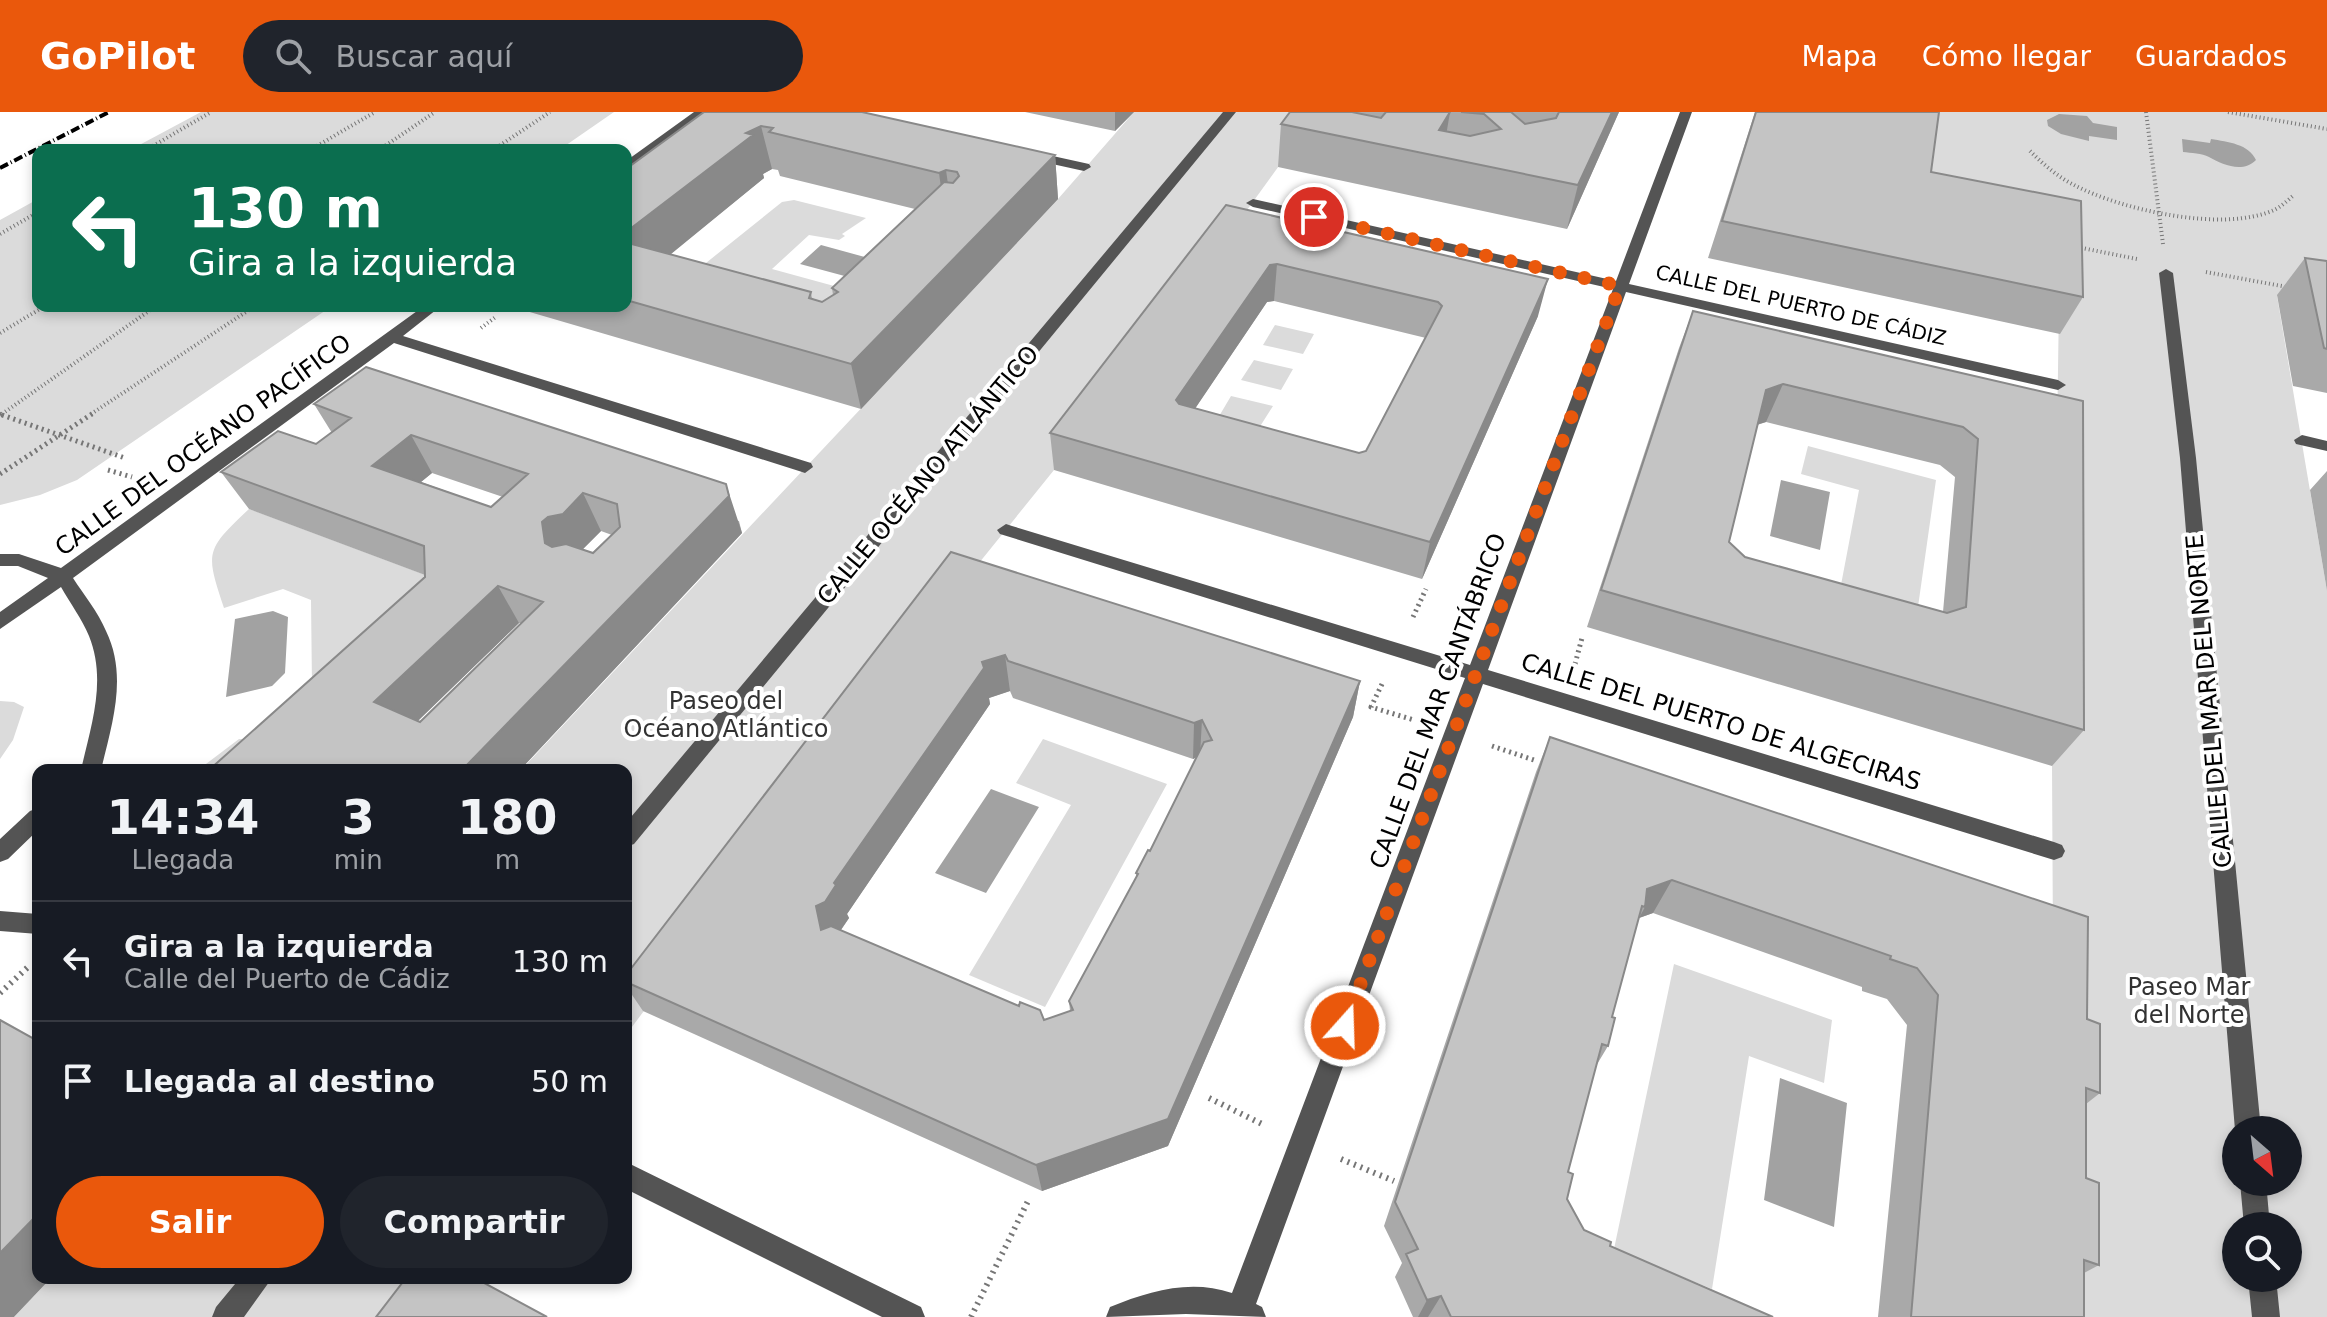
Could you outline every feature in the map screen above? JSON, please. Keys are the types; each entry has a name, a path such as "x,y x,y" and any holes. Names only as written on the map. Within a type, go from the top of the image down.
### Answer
{"street":[{"path":"632,163 702,112"},
{"name":"CALLE OCÉANO ATLÁNTICO","path":"632,831 1230,112"},
{"name":"CALLE DEL MAR CANTÁBRICO","path":"1246,1313 1476,674 1686,112"},
{"path":"1010,150 1084,167"},
{"name":"CALLE DEL PUERTO DE CÁDIZ","path":"1253,203 2058,385"},
{"name":"CALLE DEL MAR DEL NORTE","path":"2166,269 2188,458 2247,1116"},
{"name":"CALLE DEL OCÉANO PACÍFICO","path":"0,622 426,312"},
{"path":"392,337 805,467"},
{"path":"2302,440 2327,446"},
{"name":"CALLE DEL PUERTO DE ALGECIRAS","path":"1006,530 2054,851"},
{"path":"0,560 19,560 63,576 97,631 106,656 108,695 105,717 88,764"},
{"path":"0,853 32,823"},
{"path":"0,921 32,924"},
{"path":"632,1178 911,1317"},
{"path":"226,1317 253,1284"},
{"path":"2263,1292 2266,1317"},
{"path":"1120,1317 1158,1302 1199,1299 1246,1313"}],"path":[{"path":"156,144 211,112"},
{"path":"320,144 375,112"},
{"path":"388,144 435,112"},
{"path":"502,144 550,112"},
{"path":"2146,112 2166,269"},
{"path":"2228,112 2327,129"},
{"path":"2030,151 2074,185 2109,200 2158,212 2207,218 2254,216 2275,209 2294,195"},
{"path":"0,234 32,215"},
{"path":"2077,247 2166,269 2298,289"},
{"path":"0,333 35,312"},
{"path":"0,415 147,312"},
{"path":"0,474 246,312"},
{"path":"0,415 125,458"},
{"path":"0,993 32,964"},
{"path":"971,1317 1029,1199"}],"green space":[{"path":"201,112 614,112 568,144 141,144"},
{"name":"Paseo del Océano Atlántico","path":"1134,112 1318,112 1054,470 958,589 632,1027 632,764 527,764 1058,199"},
{"name":"Paseo Mar del Norte","path":"1899,112 2327,112 2327,303 2277,296 2327,591 2327,1317 2041,1317 2053,950 2052,766 2060,238 1914,208"},
{"path":"794,200 866,218 842,234 845,236 839,240 809,235 772,269 845,289 813,312 691,275 782,202"},
{"path":"32,202 32,312 323,312 77,480 40,495 0,505 0,220"},
{"path":"1275,325 1314,334 1303,354 1263,345"},
{"path":"1254,360 1293,369 1281,390 1241,380"},
{"path":"1231,396 1273,406 1259,428 1218,418"},
{"path":"1808,446 1936,480 1915,628 1837,606 1859,490 1801,474"},
{"path":"249,509 447,583 286,764 206,764 239,739 255,740 312,687 311,600 283,589 224,608 212,564 217,544"},
{"path":"0,701 14,702 24,707 13,740 0,759"},
{"path":"1043,739 1167,784 1045,1007 969,975 1071,805 1016,783"},
{"path":"1674,964 1832,1020 1824,1083 1749,1056 1712,1289 1614,1249"},
{"path":"45,1284 444,1284 419,1317 14,1317"}],"shaded area":[{"path":"2059,114 2087,116 2093,123 2117,127 2117,140 2089,136 2089,141 2061,134 2048,126 2047,120"},
{"path":"2182,139 2231,143 2248,150 2256,160 2245,166 2226,165 2203,155 2183,152"},
{"path":"821,245 872,259 852,278 800,264"},
{"path":"1781,480 1830,492 1820,550 1770,536"},
{"path":"273,611 288,617 285,673 272,686 226,697 235,619"},
{"path":"991,789 1039,807 986,893 935,873"},
{"path":"1780,1078 1847,1103 1834,1227 1764,1200"}],"building":[{"path":"704,112 862,112 1055,155 851,364 632,302 632,244 811,292 809,298 822,302 838,292 832,288 944,182 953,183 959,176 957,172 946,170 939,173 769,132 773,128 761,126 746,133 753,135 632,227 632,165"},
{"path":"1290,112 1352,112 1381,118 1386,112 1450,112 1439,130 1470,136 1501,129 1484,114 1461,112 1511,112 1525,124 1556,118 1559,112 1612,112 1578,185 1281,124"},
{"path":"1756,112 1939,112 1931,172 2081,201 2083,297 1722,221"},
{"path":"1226,205 1548,279 1430,542 1050,433","holes":["1277,264 1438,302 1442,306 1366,451 1359,453 1179,404 1176,400 1270,265"]},
{"path":"2305,258 2327,261 2327,349 2324,348"},
{"path":"1693,311 2083,401 2084,730 1601,590","holes":["1783,384 1963,427 1978,439 1966,607 1947,613 1745,557 1729,542 1766,390"]},
{"path":"366,367 726,484 729,496 468,764 216,764 425,577 424,546 221,472 278,431 316,444 351,418 314,404","holes":["411,435 528,474 491,507 372,466","583,493 617,504 620,527 593,553 566,544 552,547 545,543 542,522 548,517 563,514","498,586 543,602 420,722 374,702"]},
{"path":"951,552 1360,681 1168,1119 1036,1165 632,985 632,967","holes":["1005,655 1008,661 1194,723 1202,720 1212,740 1204,742 1150,851 1069,1001 1073,1010 1044,1020 1040,1010 1020,1002 1019,1006 831,926 821,930 816,906 825,902 836,885 834,883 984,668 982,662"]},
{"path":"1550,737 2088,917 2087,1019 2100,1024 2100,1093 2086,1088 2086,1178 2099,1183 2099,1265 2084,1260 2084,1317 1911,1317 1938,995 1917,968 1890,959 1891,956 1672,880 1647,889 1645,907 1642,906 1612,1017 1615,1018 1608,1046 1602,1044 1568,1172 1573,1174 1567,1199 1584,1230 1611,1242 1610,1246 1773,1317 1451,1317 1441,1296 1427,1300 1406,1254 1418,1249 1395,1202"},
{"path":"0,1020 32,1038 32,1220 0,1253"},
{"path":"401,1284 486,1284 547,1317 376,1317"}],"railway":[{"path":"47,144 109,112"},
{"path":"0,168 32,152"}],"route":[{"path":"1314,217 1620,286 1345,1026"}]}
